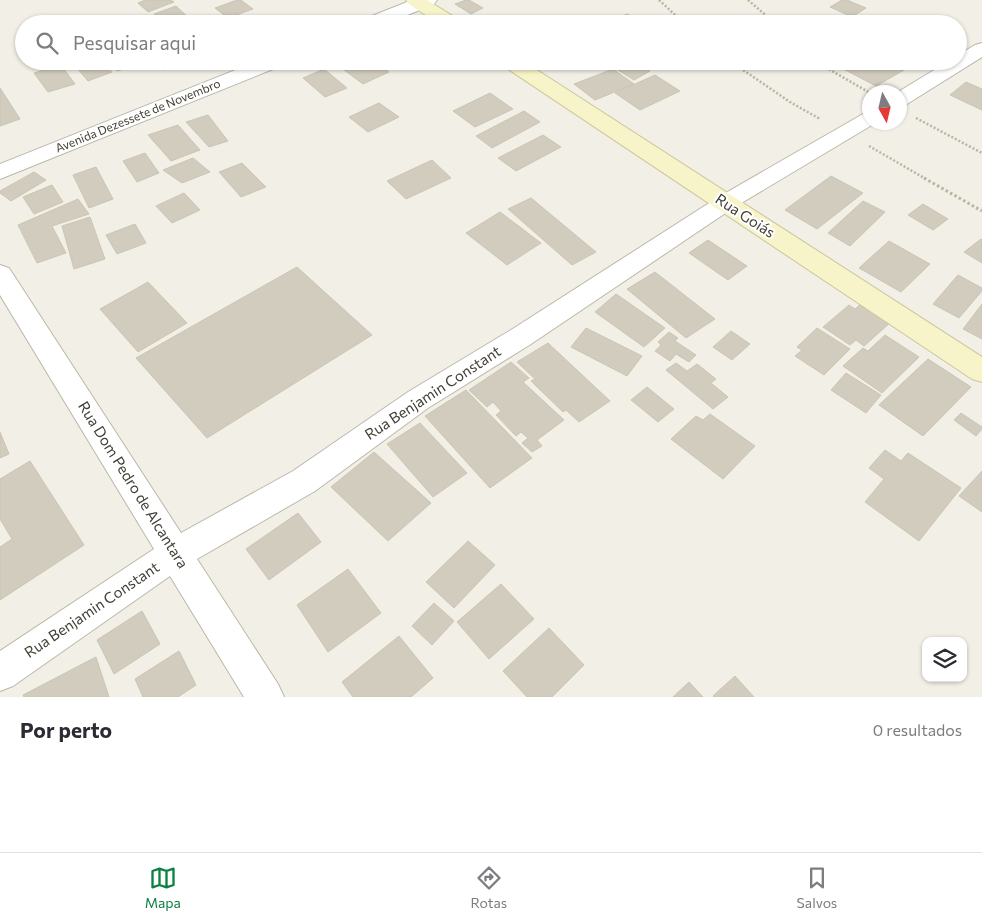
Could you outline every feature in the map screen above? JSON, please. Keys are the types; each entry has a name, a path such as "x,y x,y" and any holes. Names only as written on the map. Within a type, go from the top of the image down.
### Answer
{"street":[{"path":"389,15 421,1 440,15"},
{"path":"967,58 982,49"},
{"name":"Avenida Dezessete de Novembro","path":"0,172 254,70"},
{"name":"Rua Goiás","path":"523,70 982,371"},
{"path":"907,96 948,70"},
{"name":"Rua Benjamin Constant","path":"0,673 176,553 304,481 418,400 521,337 725,203 862,123"},
{"name":"Rua Dom Pedro de Alcantara","path":"0,274 265,697"}],"path":[{"path":"659,0 675,15"},
{"path":"748,0 766,15"},
{"path":"830,70 862,88"},
{"path":"916,118 982,153"}],"building":[{"path":"145,0 170,0 174,2 148,12 138,3"},
{"path":"241,0 253,9 236,15 224,15 215,8"},
{"path":"466,0 483,8 471,14 455,4"},
{"path":"842,0 847,0 866,8 855,15 848,15 830,7"},
{"path":"176,6 186,15 155,15"},
{"path":"44,70 65,70 75,84 48,92 34,73"},
{"path":"79,70 110,70 112,72 88,81"},
{"path":"325,70 347,88 325,97 303,78"},
{"path":"344,70 386,70 389,72 363,84"},
{"path":"614,70 634,84 595,100 574,84"},
{"path":"618,70 650,71 634,80"},
{"path":"845,70 904,70 878,85 874,85"},
{"path":"655,75 680,91 640,110 615,93"},
{"path":"966,82 982,89 982,110 950,95"},
{"path":"0,88 20,119 0,126"},
{"path":"490,93 513,109 475,127 453,111"},
{"path":"379,103 399,117 368,132 349,117"},
{"path":"524,111 540,122 492,148 476,136"},
{"path":"208,115 228,141 209,147 186,122"},
{"path":"178,125 200,150 171,161 148,135"},
{"path":"543,135 561,147 516,171 498,158"},
{"path":"145,153 159,173 137,182 123,161"},
{"path":"193,158 210,172 182,183 163,170"},
{"path":"432,160 451,178 406,199 387,181"},
{"path":"242,163 266,187 241,197 219,172"},
{"path":"96,167 113,199 89,208 73,175"},
{"path":"34,172 46,180 11,201 0,193 0,191"},
{"path":"831,176 863,193 817,229 785,210"},
{"path":"52,185 63,202 34,214 23,197"},
{"path":"184,193 200,210 172,223 156,206"},
{"path":"531,198 596,252 572,265 508,209"},
{"path":"78,199 89,214 52,226 66,253 37,263 18,225"},
{"path":"863,201 885,212 850,246 828,233"},
{"path":"923,204 948,219 933,230 908,215"},
{"path":"500,212 541,243 507,265 466,233"},
{"path":"90,217 105,259 74,269 62,226"},
{"path":"135,224 146,243 117,254 106,235"},
{"path":"708,240 747,266 728,280 689,253"},
{"path":"982,240 982,263 964,252"},
{"path":"889,241 930,264 901,292 859,268"},
{"path":"297,267 372,335 207,438 136,358"},
{"path":"655,272 715,319 686,338 627,289"},
{"path":"958,275 982,288 982,291 959,318 933,304"},
{"path":"148,282 187,323 138,352 100,309"},
{"path":"616,294 665,328 644,347 595,312"},
{"path":"862,303 891,322 864,346 856,340 850,345 823,327 849,305 855,309"},
{"path":"982,304 982,339 963,329"},
{"path":"586,328 642,356 627,376 571,347"},
{"path":"817,328 850,349 824,375 795,356 802,350 797,347"},
{"path":"731,331 750,344 732,360 713,347"},
{"path":"669,332 678,338 675,341 696,355 689,362 676,354 670,361 655,351 661,345 658,342"},
{"path":"885,335 919,357 882,393 843,366 863,348 868,351"},
{"path":"548,343 610,401 579,422 566,410 563,412 531,381 535,379 517,362"},
{"path":"928,359 971,387 923,436 879,405"},
{"path":"511,362 529,378 523,382 564,420 537,440 542,446 532,452 522,443 528,438 521,432 516,436 496,415 501,411 493,402 487,407 469,390"},
{"path":"676,363 687,371 697,364 716,379 711,383 728,397 713,409 666,370"},
{"path":"846,373 881,395 866,413 831,390"},
{"path":"647,387 674,409 658,422 631,400"},
{"path":"466,390 532,458 490,488 425,416"},
{"path":"961,413 982,427 976,436 954,420"},
{"path":"710,414 755,446 723,479 671,439 696,416 703,420"},
{"path":"420,423 467,473 433,497 387,444"},
{"path":"0,432 9,454 0,458"},
{"path":"885,450 901,461 908,453 961,488 919,541 865,502 884,479 869,468"},
{"path":"374,452 431,503 388,541 331,487"},
{"path":"30,461 84,545 0,600 0,547 12,539 0,519 0,479"},
{"path":"982,471 982,512 959,496"},
{"path":"298,513 321,542 269,580 246,549"},
{"path":"468,541 495,565 454,608 426,582"},
{"path":"348,569 381,613 328,652 297,605"},
{"path":"501,584 534,619 489,659 457,622"},
{"path":"434,603 454,621 432,645 412,626"},
{"path":"142,611 160,644 114,674 97,640"},
{"path":"549,628 584,665 552,697 527,697 503,671"},
{"path":"399,636 433,678 411,697 353,697 342,682"},
{"path":"179,651 196,685 178,697 143,697 135,679"},
{"path":"96,657 109,697 24,697 23,695"},
{"path":"735,676 754,697 713,696"},
{"path":"689,682 703,697 673,697"}]}
